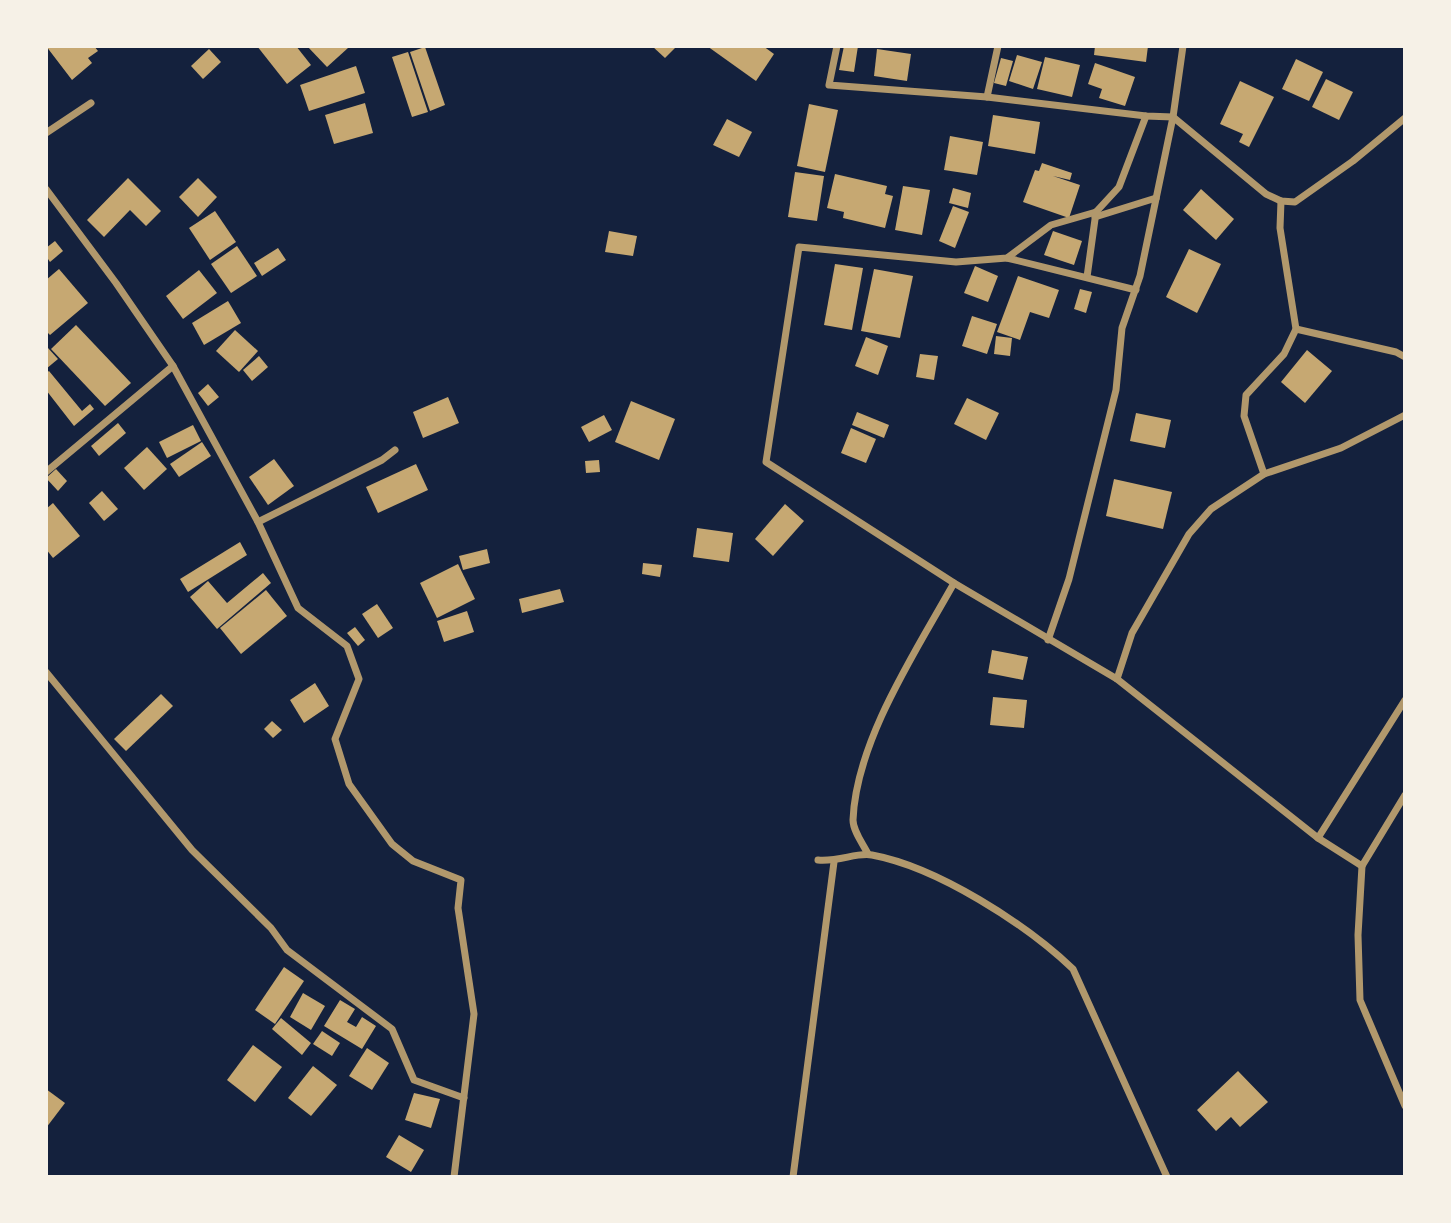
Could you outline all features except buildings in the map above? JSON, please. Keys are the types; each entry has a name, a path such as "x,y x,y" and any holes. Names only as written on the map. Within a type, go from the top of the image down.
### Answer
{"street":[{"path":"837,46 829,85 987,97 1173,117 1266,194 1281,201 1295,202 1353,161 1405,118"},
{"path":"987,97 998,46"},
{"path":"1048,640 1069,579 1116,390 1122,328 1136,290 1156,198 1173,117 1183,46"},
{"path":"46,133 91,103"},
{"path":"1087,277 1095,215 1119,187 1146,116"},
{"path":"46,189 173,366 258,522 298,608 347,646 359,679 335,739 349,784 392,844 413,861 461,880 458,908 474,1014 454,1177"},
{"path":"1007,258 1051,225 1156,198"},
{"path":"1264,474 1244,416 1246,395 1284,354 1296,329 1280,228 1281,201"},
{"path":"1136,290 1007,258 956,262 799,247 766,462 954,583 1117,679 1318,838 1362,866"},
{"path":"1296,329 1396,352 1405,357"},
{"path":"46,472 173,366"},
{"path":"1117,679 1132,633 1189,534 1211,509 1264,474 1341,448 1405,415"},
{"path":"258,522 382,460 395,450"},
{"path":"868,854 853,823 862,768 888,702 954,583"},
{"path":"46,672 192,850 271,928 287,950 392,1029 414,1080 464,1098"},
{"path":"1318,838 1405,700"},
{"path":"1405,795 1362,866 1358,935 1360,1000 1405,1106"},
{"path":"818,860 834,862 868,854 908,863 953,884 1052,948 1073,969 1167,1177"},
{"path":"793,1177 834,862"}]}
